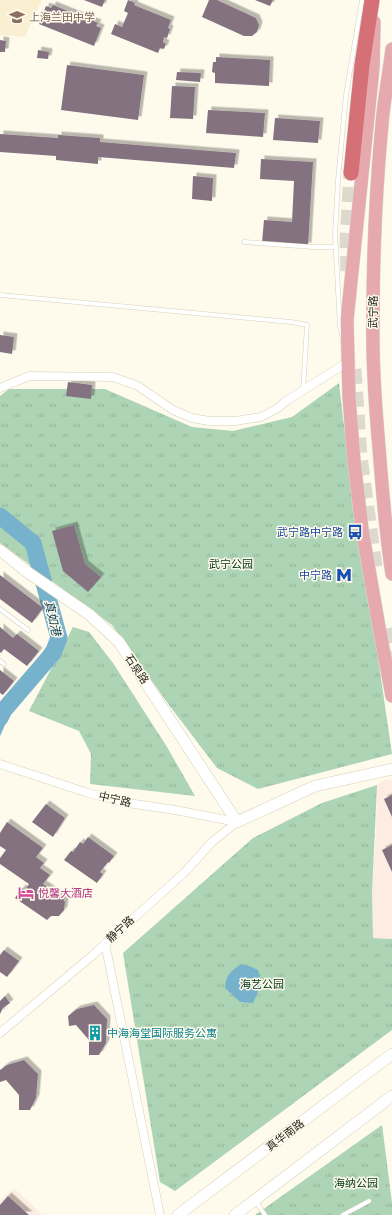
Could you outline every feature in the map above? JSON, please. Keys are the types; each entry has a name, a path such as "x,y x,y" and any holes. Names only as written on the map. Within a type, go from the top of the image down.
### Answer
{"highway":[{"path":"351,174 362,65 373,0"}],"main road":[{"path":"373,0 373,68 347,320 348,362 354,461 362,529 378,627 392,696"},
{"name":"武宁路","path":"392,49 379,155 372,318 374,389 386,536 392,574"}],"street":[{"path":"0,388 29,376 113,377 138,386 173,410 192,418 209,421 235,421 261,416 278,408 286,401 348,362"},
{"name":"石泉路","path":"0,550 26,571 90,615 119,642 238,822"},
{"name":"中宁路","path":"0,764 88,793 128,803 238,822"},
{"path":"238,822 315,786 392,769"},
{"name":"静宁路","path":"0,1033 93,955 185,872 212,842 238,822"},
{"path":"105,943 160,1215"},
{"name":"真华南路","path":"178,1215 392,1054"},
{"path":"235,1215 392,1096"}],"lane":[{"path":"348,362 340,327 335,235 338,180 346,95 362,0"},
{"path":"244,242 313,247 336,247"},
{"path":"0,295 291,322 307,325 303,390"},
{"path":"0,609 28,630"},
{"path":"255,1200 265,1215"},
{"path":"343,1215 369,1201"}],"shaded area":[{"name":"上海兰田中学","path":"0,0 42,0 25,37 0,35"},
{"path":"386,779 392,780 392,939 373,938 372,893 376,835 377,785"},
{"path":"14,1188 42,1215 0,1215 0,1201"}],"green space":[{"name":"武宁公园","path":"339,383 392,754 258,789 217,768 169,705 112,625 0,543 0,396 9,389 105,389 192,427 233,431 292,417"},
{"path":"73,627 89,632 113,663 167,747 195,796 90,784 91,754 79,731 29,711"},
{"name":"海艺公园","path":"377,785 372,893 373,938 392,939 392,1030 175,1191 160,1182 123,953 253,838 322,803"},
{"name":"海纳公园","path":"382,1125 392,1203 392,1215 255,1215"}],"water":[{"path":"0,508 35,542 49,577 41,572 33,543 0,521"},
{"path":"40,589 47,594 56,607 59,638 48,659 13,707 0,736 0,711 2,707 53,638"},
{"path":"241,964 258,970 260,979 259,991 253,1003 240,1002 225,988 226,980 229,974"}],"building":[{"path":"84,0 105,0 102,7"},
{"path":"128,0 135,3 134,5 171,20 167,38 164,37 163,42 166,44 164,49 160,48 158,53 111,34 115,24 122,27 128,13 124,11"},
{"path":"209,0 217,0 256,18 259,25 257,32 252,36 244,36 202,17"},
{"path":"255,0 273,0 270,6"},
{"path":"53,5 98,23 96,26 101,28 94,46 39,24 46,6 51,8"},
{"path":"0,40 6,41 5,52 0,52"},
{"path":"38,50 49,52 48,59 37,58"},
{"path":"216,57 270,60 269,86 215,83 215,73 212,72 213,62 216,62"},
{"path":"67,65 144,75 138,120 61,110"},
{"path":"177,72 201,73 200,82 176,80"},
{"path":"172,86 195,87 193,119 170,118"},
{"path":"208,110 265,113 263,137 206,133"},
{"path":"275,118 320,121 318,143 273,140"},
{"path":"0,134 58,138 58,135 100,138 100,142 236,153 234,168 98,157 98,164 56,160 56,156 0,152"},
{"path":"261,159 313,162 308,246 262,243 264,220 292,222 294,181 260,179"},
{"path":"193,176 213,178 212,201 192,199"},
{"path":"0,335 14,337 12,354 0,352"},
{"path":"68,382 92,385 91,399 66,396"},
{"path":"74,525 85,564 101,577 88,592 63,571 52,531"},
{"path":"0,575 43,608 32,623 0,599"},
{"path":"0,627 13,638 17,634 39,651 27,666 4,649 1,653 0,652"},
{"path":"0,670 14,681 3,695 0,693"},
{"path":"392,795 392,817 384,799"},
{"path":"46,804 65,818 53,837 32,822"},
{"path":"7,822 43,848 36,857 44,863 40,868 50,875 43,884 61,896 65,902 64,910 59,916 51,916 47,920 15,898 22,888 25,890 29,884 0,864 0,858 6,850 0,846 0,833"},
{"path":"88,837 114,856 100,872 103,874 97,883 64,860 71,851 73,852 80,842 83,844"},
{"path":"392,845 392,872 382,850"},
{"path":"4,950 19,961 7,977 0,972 0,955"},
{"path":"5,996 10,1003 3,1008 0,1014 0,1001"},
{"name":"中海海堂国际服务公寓","path":"94,1005 107,1019 106,1043 99,1055 89,1055 89,1040 76,1025 69,1026 68,1016 77,1009"},
{"path":"24,1060 38,1074 36,1098 30,1110 19,1110 19,1095 6,1080 0,1082 0,1070 7,1065"},
{"path":"8,1196 29,1215 0,1215 0,1205"}],"waterway":[{"name":"真如港","path":"0,516 33,543 59,638 53,653 4,710 0,718"}],"tunnel":[{"path":"348,271 347,239 351,173"},
{"path":"354,369 360,457 376,574"},
{"path":"385,629 392,659"}],"place":[{"name":"上海兰田中学","path":"17,17"},
{"name":"武宁路中宁路","path":"355,532"},
{"name":"中宁路","path":"344,575"},
{"name":"悦馨大酒店","path":"26,893"},
{"name":"中海海堂国际服务公寓","path":"95,1033"}]}
